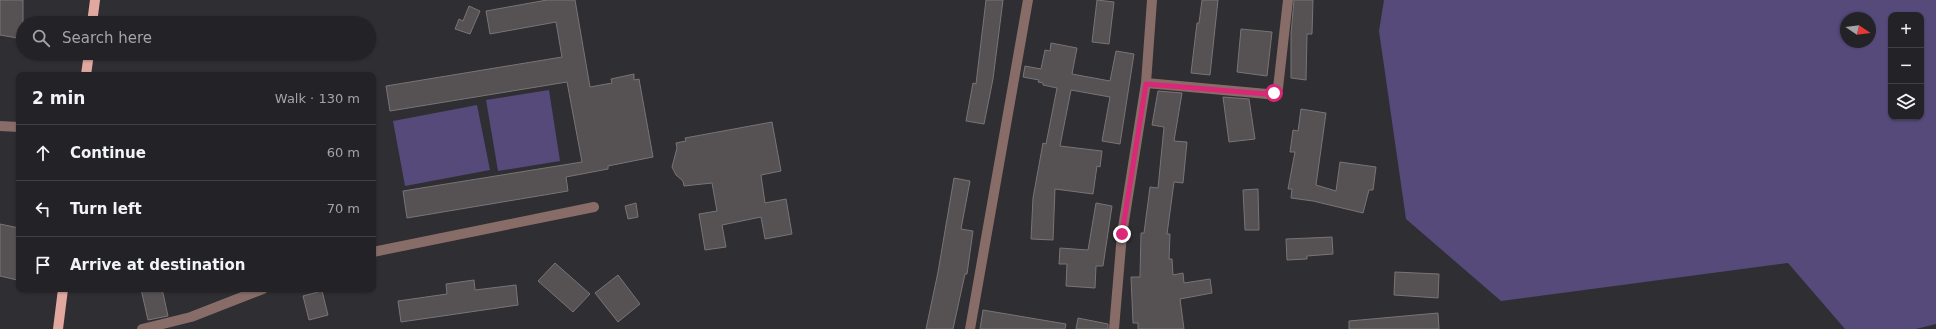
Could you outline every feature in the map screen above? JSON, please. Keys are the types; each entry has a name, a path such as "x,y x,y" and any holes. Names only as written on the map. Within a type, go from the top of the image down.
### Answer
{"main road":[{"path":"93,16 95,0"},
{"path":"86,72 88,60"},
{"path":"58,329 63,292"}],"street":[{"path":"970,329 1028,0"},
{"path":"1114,329 1122,234 1146,84 1152,0"},
{"path":"1146,84 1267,94 1274,93 1278,88 1288,0"},
{"path":"0,126 16,127"},
{"path":"376,251 594,207"},
{"path":"142,329 191,317 255,292"}],"shaded area":[{"path":"1384,0 1936,0 1936,324 1916,329 1845,329 1788,263 1501,301 1406,219 1379,31"},
{"path":"549,90 560,161 498,171 486,100"},
{"path":"477,105 490,170 405,186 393,121"}],"building":[{"path":"0,0 23,0 23,16 16,16 16,38 0,35"},
{"path":"547,0 575,0 590,87 612,83 611,79 634,74 634,80 639,79 653,157 608,166 608,169 566,177 568,191 407,218 403,191 582,162 567,82 390,111 386,86 562,57 556,22 490,34 486,11"},
{"path":"986,0 1003,0 993,79 984,124 966,121 973,83 976,84"},
{"path":"1097,0 1114,2 1109,44 1092,42"},
{"path":"1202,0 1218,0 1210,75 1191,73 1197,23 1199,23"},
{"path":"1294,0 1313,0 1312,34 1307,34 1306,80 1291,78 1291,34"},
{"path":"469,6 480,11 470,34 455,29 459,19 463,21"},
{"path":"1241,29 1272,32 1267,76 1237,72"},
{"path":"1051,43 1077,48 1072,74 1110,81 1116,51 1134,54 1120,144 1102,141 1110,97 1071,90 1060,146 1102,151 1100,167 1097,166 1093,194 1055,189 1053,240 1031,239 1033,198 1043,143 1046,144 1057,88 1043,85 1043,83 1038,82 1039,80 1023,77 1025,66 1041,69 1045,50 1050,51"},
{"path":"1158,91 1182,93 1174,141 1187,142 1183,183 1174,182 1167,234 1170,234 1169,259 1172,259 1173,275 1183,273 1184,283 1210,279 1212,293 1180,299 1184,329 1138,329 1138,323 1133,323 1131,277 1140,277 1141,233 1144,233 1150,187 1158,188 1164,127 1152,125"},
{"path":"1223,97 1249,99 1255,139 1229,142"},
{"path":"1301,109 1326,113 1316,185 1336,191 1340,162 1376,167 1373,190 1369,190 1363,213 1313,201 1291,198 1292,189 1288,189 1295,152 1290,152 1293,130 1298,131"},
{"path":"772,122 781,171 761,175 765,203 786,199 792,234 765,239 761,217 722,225 726,247 705,250 699,214 717,211 712,183 684,186 683,181 676,175 672,167 677,148 676,143 686,141 685,138"},
{"path":"954,178 970,181 961,229 973,231 967,274 965,274 953,329 926,329 938,272"},
{"path":"1258,189 1259,230 1245,230 1243,190"},
{"path":"636,203 638,217 628,219 625,206"},
{"path":"1096,203 1112,206 1103,266 1096,266 1095,288 1066,286 1067,264 1059,264 1060,248 1088,250"},
{"path":"0,224 16,227 16,280 0,276"},
{"path":"1332,237 1333,254 1307,256 1307,259 1287,260 1286,239"},
{"path":"555,263 590,294 573,312 538,281"},
{"path":"1395,272 1439,274 1438,298 1394,295"},
{"path":"618,275 640,304 618,322 595,293"},
{"path":"474,280 475,290 516,285 518,305 401,322 398,301 447,294 446,284"},
{"path":"142,292 163,292 168,316 148,320"},
{"path":"322,292 328,315 309,320 303,296"},
{"path":"983,310 1066,324 1065,329 980,329"},
{"path":"1438,313 1439,329 1349,329 1349,321"},
{"path":"1078,318 1108,324 1108,329 1076,329"}],"route":[{"path":"1122,234 1146,84 1267,94 1274,93"}]}
